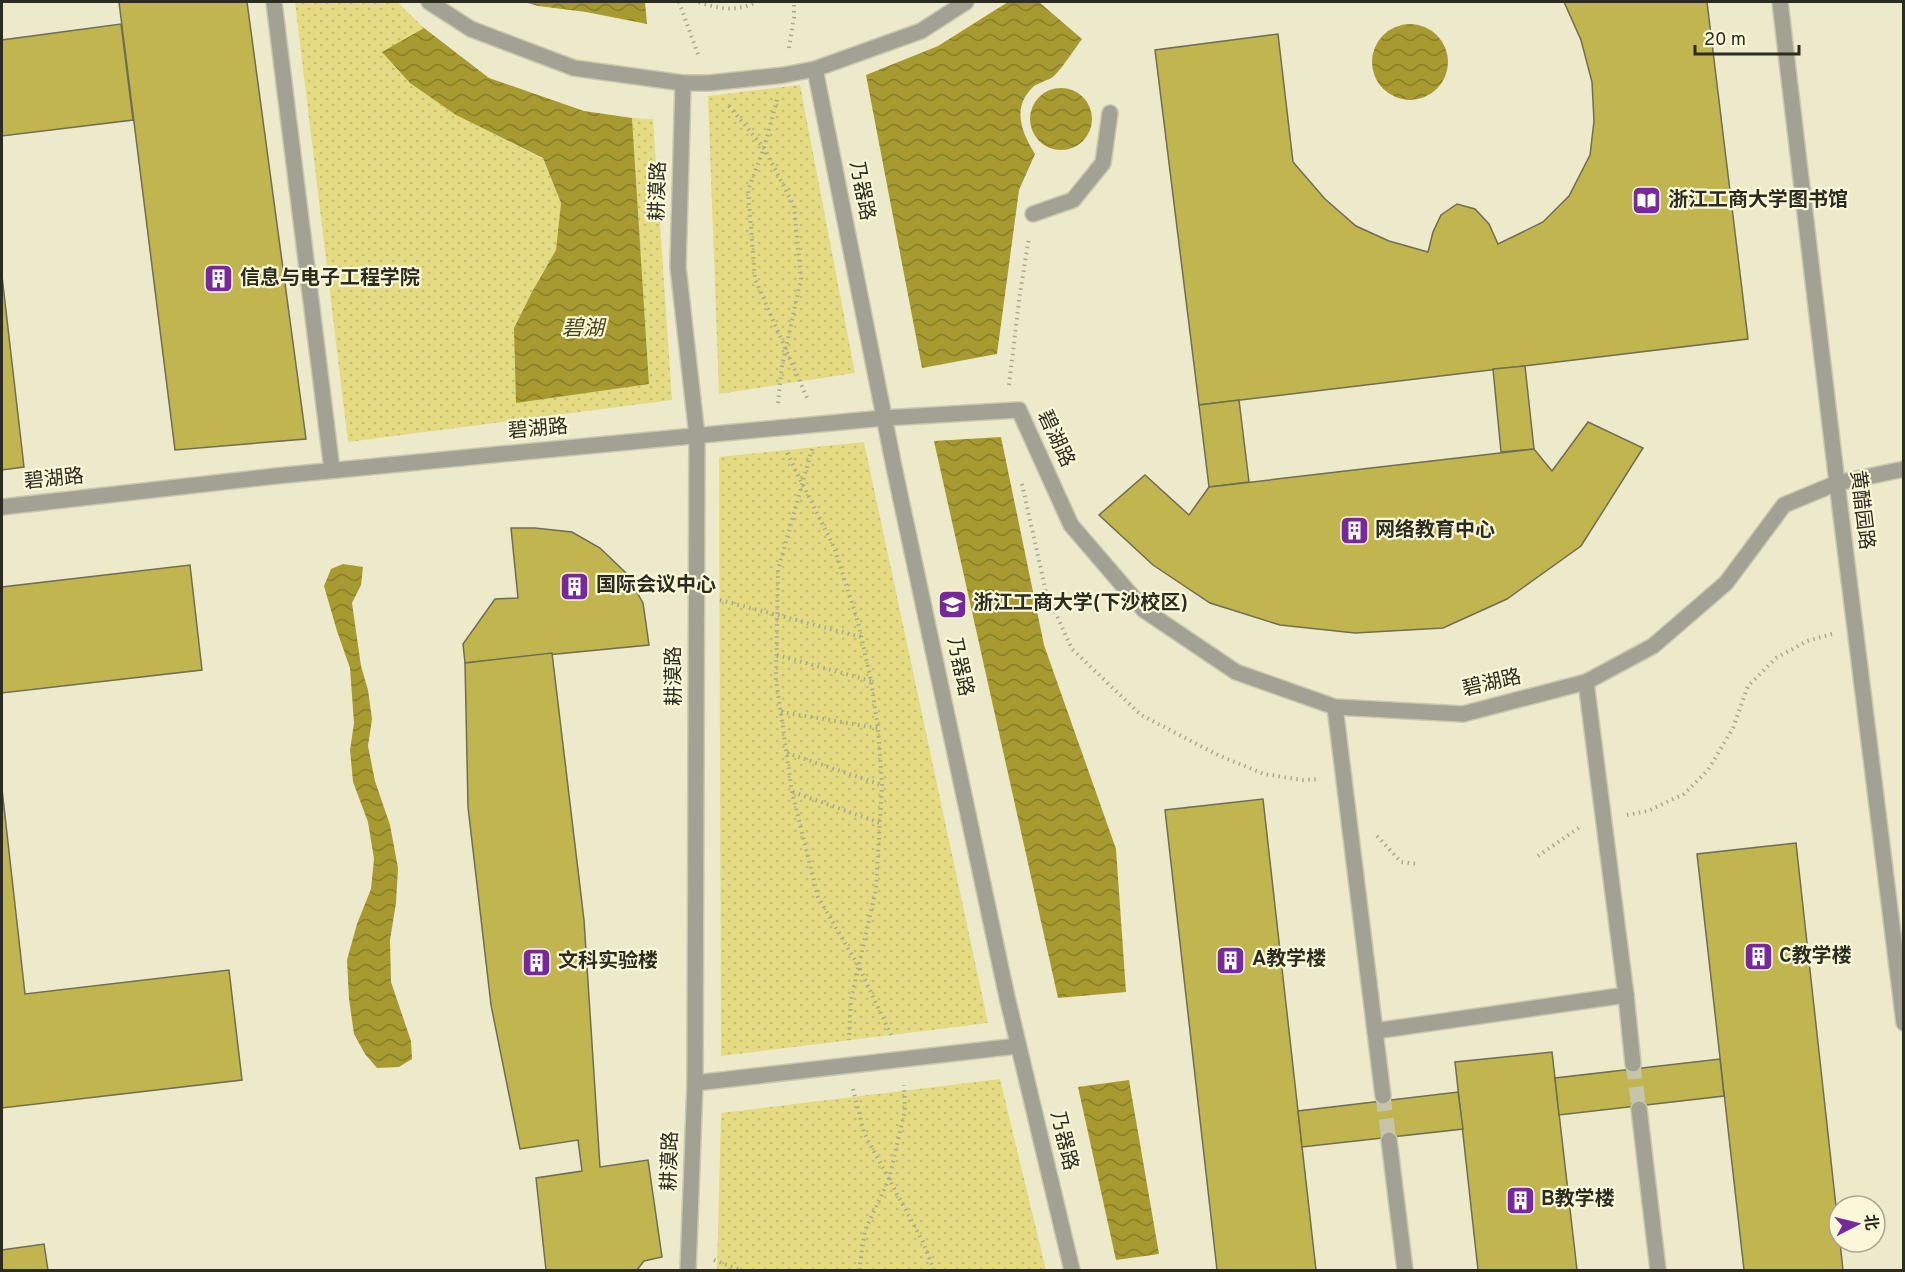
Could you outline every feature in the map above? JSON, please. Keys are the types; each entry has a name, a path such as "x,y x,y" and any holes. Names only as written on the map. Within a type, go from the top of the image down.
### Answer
{"street":[{"path":"274,2 332,470"},
{"path":"429,2 471,29 574,68 682,83 709,83 784,75 815,69 921,31 966,2"},
{"name":"黄醋园路","path":"1780,2 1904,1023"},
{"name":"乃器路","path":"815,69 884,418 1018,1046 1072,1270"},
{"name":"耕漠路","path":"682,83 678,267 697,436 695,1083 688,1270"},
{"path":"1034,214 1074,200 1103,163 1110,113"},
{"name":"碧湖路","path":"2,507 332,470 884,418 1019,410 1071,525 1144,610 1236,672 1335,707 1463,714 1586,682 1653,646 1726,583 1784,505 1837,483 1904,469"},
{"path":"1586,682 1634,1064"},
{"path":"1335,707 1383,1096"},
{"path":"1375,1031 1626,995"},
{"path":"695,1083 1018,1046"},
{"path":"1639,1109 1658,1270"},
{"path":"1389,1140 1405,1270"}],"path":[{"path":"680,2 709,83 764,148 794,206 801,279 786,347 775,430 834,547 861,637 871,681 878,728 882,785 876,890 851,1000 847,1066 864,1133 923,1242 934,1270"},
{"path":"699,2 714,8 734,9 756,2"},
{"path":"794,2 794,17 784,75 764,148 748,190 755,279 819,425 778,570 776,679 792,792 818,897 859,967 903,1059 905,1110 889,1179 865,1230 859,1269 865,1270"},
{"path":"696,593 861,637"},
{"path":"1538,855 1585,824 1648,811 1684,794 1708,770 1733,728 1748,686 1776,658 1807,641 1855,628"},
{"path":"777,655 871,681"},
{"path":"781,712 878,728"},
{"path":"787,753 882,785"},
{"path":"792,792 880,822"}],"shaded area":[{"path":"295,2 397,2 424,28 383,52 456,115 543,159 561,203 556,250 514,328 649,383 632,118 653,119 672,400 348,442"},
{"path":"800,85 855,373 719,394 708,96"},
{"path":"864,442 988,1023 721,1056 719,457"},
{"path":"1000,1079 1046,1270 717,1270 721,1113"}],"water":[{"path":"524,2 645,2 647,24 586,12 538,6"},
{"path":"1008,2 1039,2 1082,39 1058,72 1052,78 1033,87 1022,103 1023,129 1035,154 1019,190 997,354 922,368 866,75 938,46"},
{"path":"1410,24 1424,27 1437,35 1445,48 1448,62 1445,76 1437,89 1424,97 1410,100 1396,97 1383,89 1375,76 1372,62 1375,48 1383,35 1396,27"},
{"name":"碧湖","path":"424,28 489,78 584,111 632,118 649,384 516,403 514,328 556,250 561,203 543,158 456,115 410,83 382,52"},
{"path":"1055,88 1067,88 1083,97 1090,107 1092,119 1090,131 1083,141 1067,150 1055,150 1044,145 1035,136 1030,125 1030,113 1035,102 1044,93"},
{"path":"1001,437 1044,645 1116,849 1126,992 1058,998 934,441"},
{"path":"343,564 363,567 361,585 352,603 361,666 368,690 372,719 368,746 375,781 390,825 398,868 396,903 390,940 391,982 411,1041 412,1059 399,1067 377,1068 365,1054 354,1034 349,999 347,960 357,924 371,889 374,859 368,822 353,782 350,750 354,723 350,668 324,586 331,569"},
{"path":"1129,1080 1159,1254 1116,1260 1078,1087"}],"building":[{"name":"信息与电子工程学院","path":"119,2 247,2 306,439 175,450"},
{"name":"浙江工商大学图书馆","path":"1564,2 1707,2 1748,339 1199,405 1155,50 1278,34 1293,162 1325,199 1356,226 1389,241 1428,252 1433,232 1441,215 1457,204 1475,209 1489,224 1498,244 1543,222 1569,196 1590,155 1594,121 1592,82 1581,40"},
{"path":"121,24 133,120 2,136 2,40"},
{"path":"2,276 24,467 2,470"},
{"path":"1525,366 1534,449 1501,452 1493,369"},
{"path":"1239,400 1249,482 1209,487 1199,405"},
{"name":"网络教育中心","path":"1588,422 1643,448 1581,546 1507,599 1443,628 1355,633 1280,625 1210,603 1153,565 1099,515 1145,475 1189,515 1209,487 1534,449 1552,471"},
{"name":"国际会议中心","path":"511,528 572,532 600,548 626,573 643,603 649,645 465,663 463,644 495,599 518,598"},
{"path":"190,565 202,670 2,693 2,587"},
{"name":"文科实验楼","path":"552,653 584,920 600,1167 648,1160 662,1257 644,1261 637,1270 546,1270 536,1178 582,1171 578,1140 520,1149 491,1005 468,807 465,663"},
{"path":"2,789 25,994 229,970 242,1080 2,1108"},
{"name":"A教学楼","path":"1263,799 1316,1270 1217,1270 1165,810"},
{"name":"C教学楼","path":"1796,843 1835,1194 1827,1194 1827,1254 1841,1254 1843,1270 1744,1270 1697,854"},
{"name":"B教学楼","path":"1552,1052 1577,1270 1478,1270 1455,1062"},
{"path":"1720,1059 1724,1096 1559,1115 1555,1078"},
{"path":"1458,1092 1463,1129 1302,1147 1298,1111"},
{"path":"44,1244 48,1270 2,1270 2,1250"}],"tunnel":[{"path":"1633,1064 1639,1109"},
{"path":"1383,1096 1389,1140"}],"place":[{"name":"浙江工商大学图书馆","path":"1647,201"},
{"name":"信息与电子工程学院","path":"219,279"},
{"name":"网络教育中心","path":"1354,531"},
{"name":"国际会议中心","path":"575,586"},
{"name":"浙江工商大学(下沙校区)","path":"952,604"},
{"name":"C教学楼","path":"1758,957"},
{"name":"A教学楼","path":"1231,960"},
{"name":"文科实验楼","path":"537,962"},
{"name":"B教学楼","path":"1520,1200"}]}
